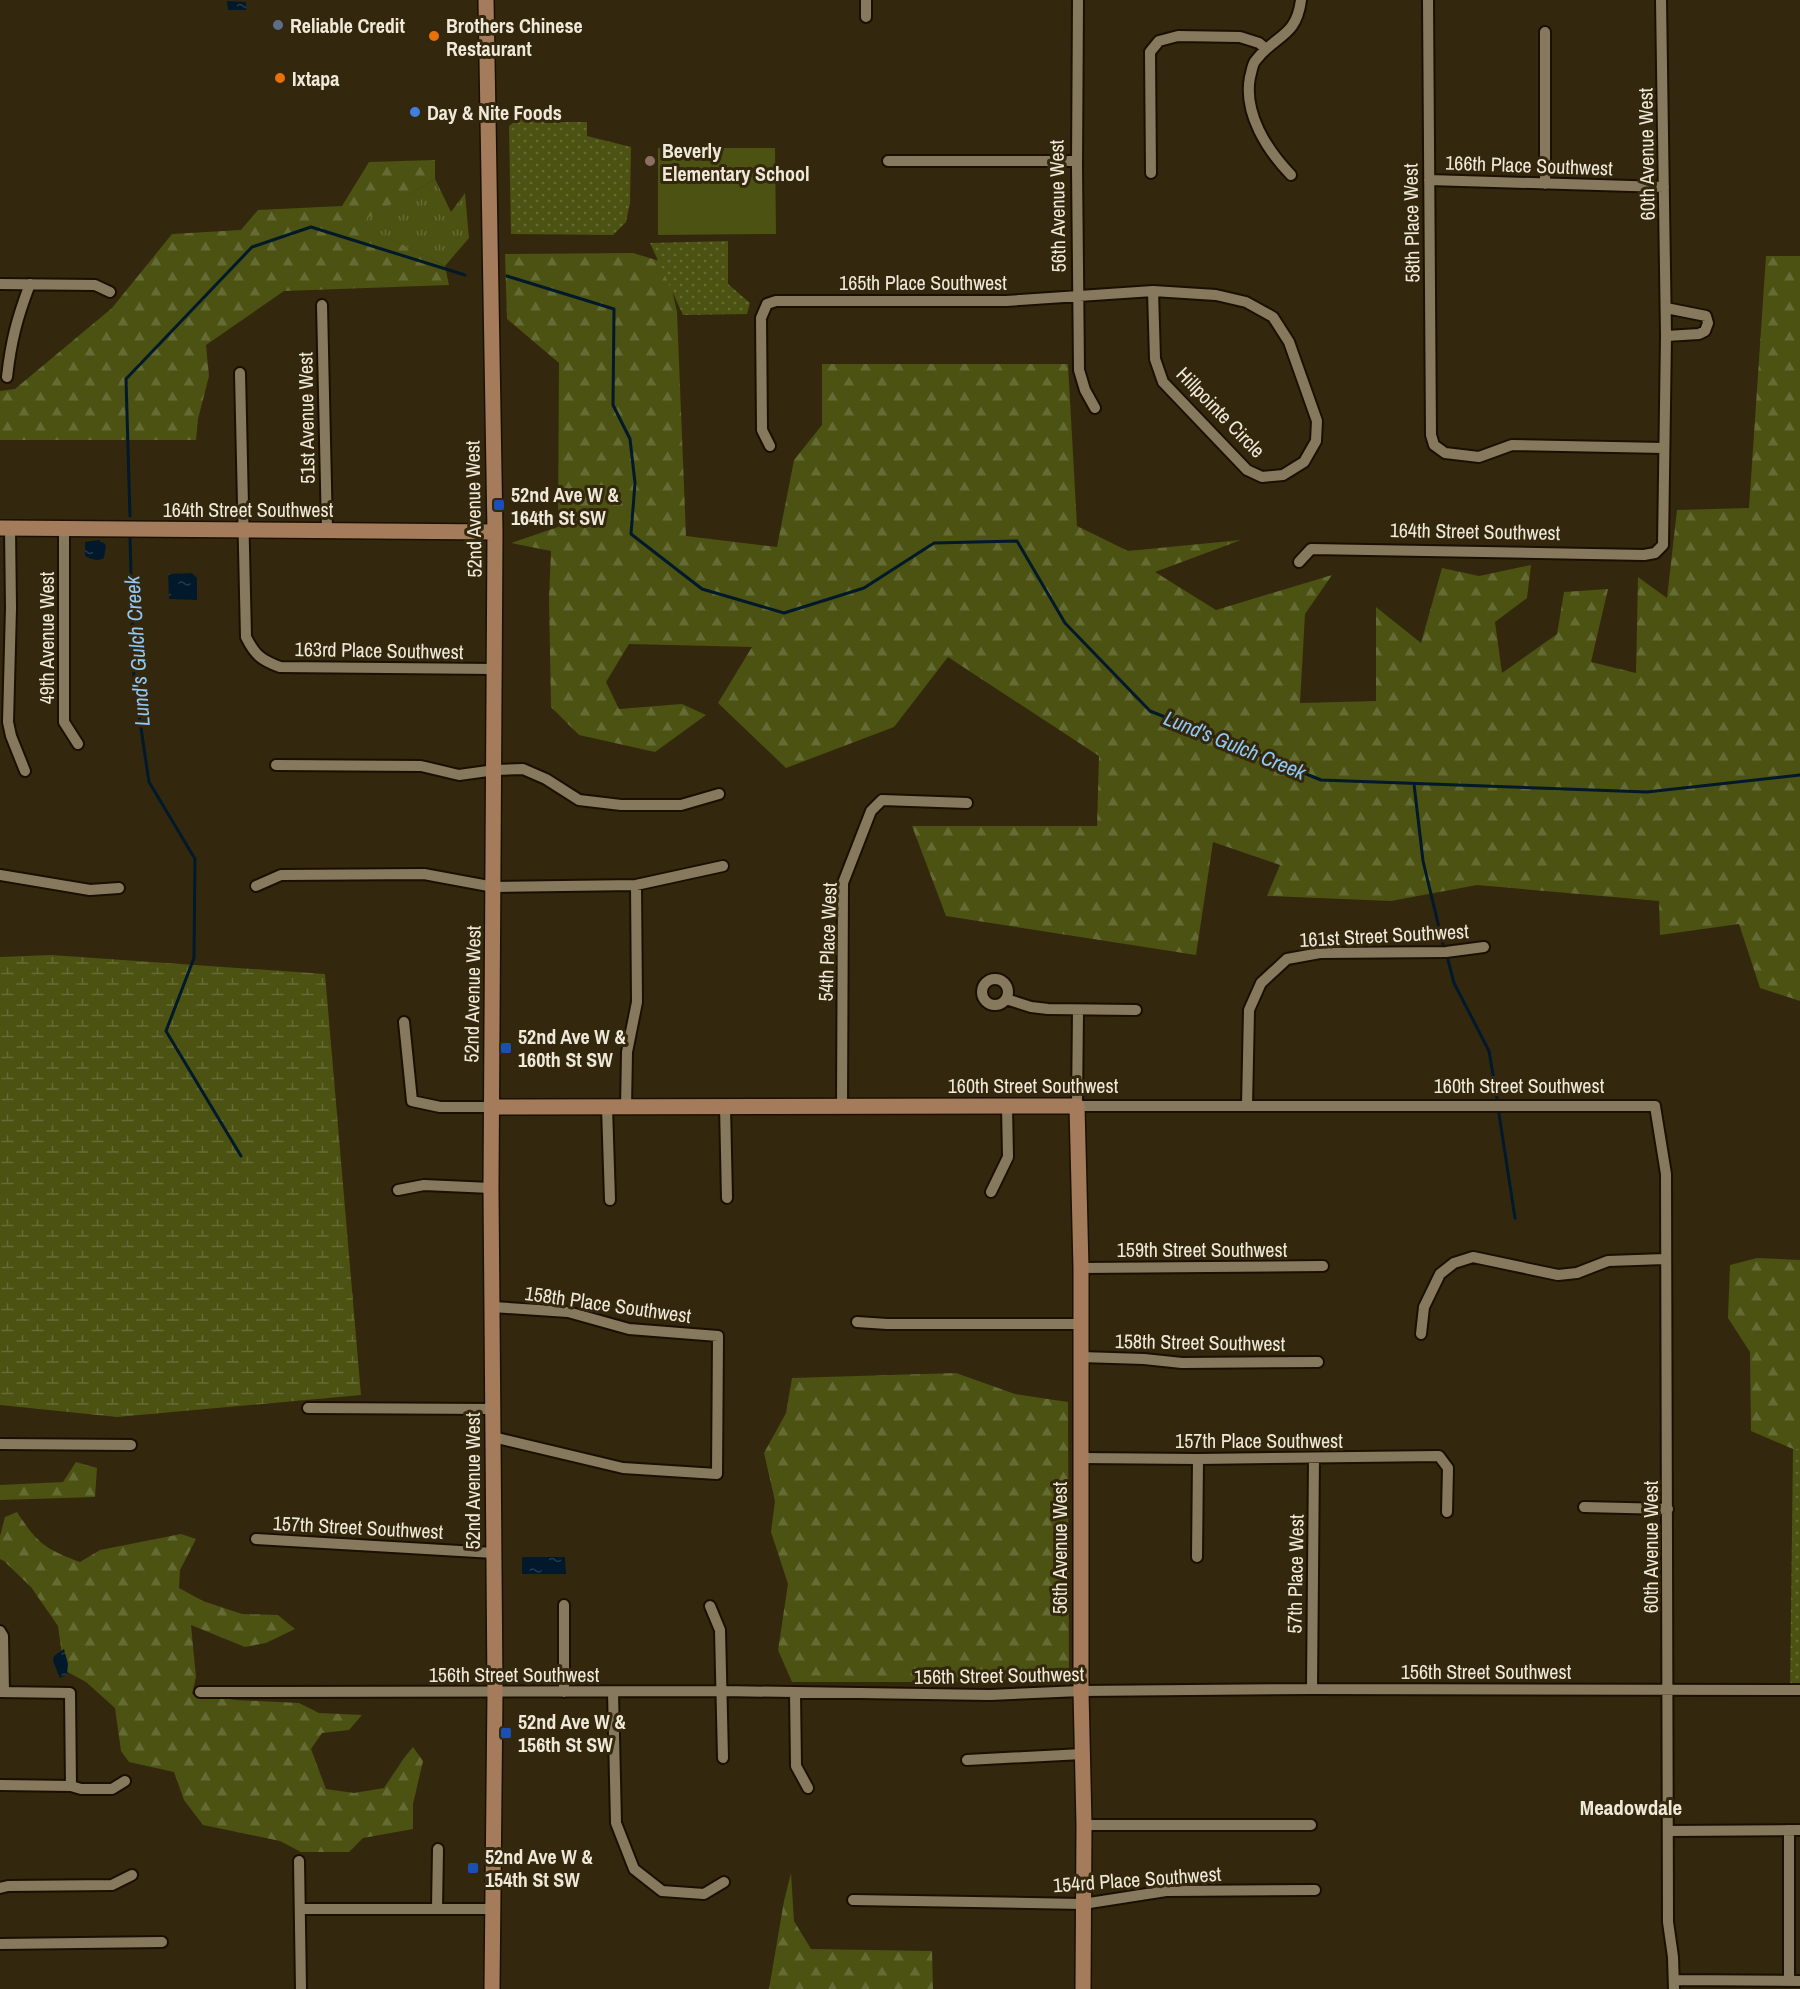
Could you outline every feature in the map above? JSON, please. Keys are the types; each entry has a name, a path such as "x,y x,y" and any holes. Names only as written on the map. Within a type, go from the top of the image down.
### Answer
{"street":[{"name":"52nd Avenue West","path":"486,0 495,532 491,1107 495,1692 492,1989"},
{"path":"866,0 866,17"},
{"name":"56th Avenue West","path":"1078,0 1079,370 1085,390 1095,408"},
{"path":"1291,175 1262,136 1250,102 1249,86 1253,62 1287,34 1296,22 1301,0"},
{"name":"58th Place West","path":"1428,0 1431,435 1434,445 1445,453 1479,457 1512,445 1664,448"},
{"name":"60th Avenue West","path":"1655,553 1663,545 1666,336 1661,0"},
{"path":"1545,32 1545,184"},
{"path":"1151,173 1150,52 1159,41 1178,36 1240,36 1259,43 1266,49"},
{"path":"888,161 1077,161"},
{"name":"166th Place Southwest","path":"1429,180 1664,187"},
{"path":"0,284 95,285 110,292"},
{"path":"7,377 18,314 30,284"},
{"name":"Hillpointe Circle","path":"1079,294 1153,291 1216,295 1246,302 1274,317 1289,342 1317,421 1316,441 1304,462 1283,475 1262,477 1247,470 1163,382 1155,359 1153,291"},
{"name":"165th Place Southwest","path":"771,446 762,430 761,318 767,304 776,301 1006,301 1079,294"},
{"name":"51st Avenue West","path":"322,305 327,530"},
{"path":"1666,308 1681,313 1702,314 1706,316 1708,323 1705,331 1699,334 1666,336"},
{"path":"240,373 245,530"},
{"name":"164th Street Southwest","path":"5,528 495,532"},
{"path":"5,528 11,608 8,722 25,771"},
{"name":"49th Avenue West","path":"64,528 64,722 78,744"},
{"name":"163rd Place Southwest","path":"245,530 246,637 253,651 264,661 280,667 495,669"},
{"name":"164th Street Southwest","path":"1299,562 1311,549 1644,555 1655,553"},
{"path":"276,765 421,766 459,775 523,769 546,779 579,800 621,805 681,805 719,794"},
{"name":"54th Place West","path":"842,1106 843,883 871,811 882,800 967,803"},
{"path":"256,886 281,875 424,874 494,887 636,885 723,866"},
{"path":"0,875 90,890 119,888"},
{"path":"626,1107 627,1052 636,1002 636,885"},
{"name":"161st Street Southwest","path":"1247,1106 1249,1010 1261,983 1287,959 1320,953 1446,952 1484,947"},
{"path":"1006,999 1030,1007 1136,1010"},
{"path":"1077,1106 1078,1010"},
{"name":"160th Street Southwest","path":"404,1022 412,1101 440,1107 1655,1106"},
{"path":"725,1106 727,1198"},
{"path":"992,1192 1008,1157 1007,1106"},
{"name":"56th Avenue West","path":"1077,1106 1081,1268 1083,1989"},
{"name":"60th Avenue West","path":"1655,1106 1666,1174 1668,1922 1674,1985"},
{"path":"607,1107 610,1200"},
{"path":"398,1190 424,1185 491,1188"},
{"path":"1421,1334 1424,1307 1440,1274 1454,1263 1473,1257 1558,1275 1577,1273 1608,1261 1665,1259"},
{"name":"159th Street Southwest","path":"1081,1268 1323,1266"},
{"name":"158th Place Southwest","path":"493,1307 568,1312 629,1329 718,1336 717,1474 623,1468 493,1437"},
{"path":"857,1322 1081,1324"},
{"name":"158th Street Southwest","path":"1081,1357 1144,1359 1182,1364 1318,1362"},
{"path":"308,1408 493,1409"},
{"path":"0,1444 131,1445"},
{"name":"157th Place Southwest","path":"1080,1458 1439,1456 1448,1468 1447,1512"},
{"name":"57th Place West","path":"1312,1689 1314,1458"},
{"path":"1197,1557 1198,1459"},
{"path":"1584,1507 1668,1509"},
{"name":"157th Street Southwest","path":"256,1539 494,1553"},
{"path":"564,1605 564,1692"},
{"path":"710,1606 720,1630 723,1758"},
{"path":"0,1631 3,1636 2,1692 70,1693 71,1786"},
{"name":"156th Street Southwest","path":"200,1692 722,1691 990,1695 1081,1691 1312,1689 1800,1690"},
{"path":"613,1692 615,1823 634,1869 662,1891 704,1894 724,1882"},
{"path":"795,1693 796,1766 808,1788"},
{"path":"967,1760 1082,1754"},
{"path":"0,1785 112,1789 125,1781"},
{"path":"1084,1825 1311,1825"},
{"path":"1668,1831 1794,1830 1794,1981 1674,1985"},
{"path":"437,1908 438,1849"},
{"path":"299,1861 301,1989"},
{"path":"0,1888 112,1885 132,1875"},
{"name":"154rd Place Southwest","path":"853,1900 1083,1904 1166,1891 1315,1890"},
{"path":"301,1909 492,1909"},
{"path":"0,1944 162,1942"}],"green space":[{"path":"530,109 553,114 559,122 587,122 587,136 631,147 630,203 626,222 613,235 511,234 509,126"},
{"path":"658,148 775,148 776,234 658,235"},
{"path":"435,160 435,179 359,223 445,266 449,285 284,291 206,345 209,376 198,419 196,440 0,440 0,391 15,389 112,308 172,234 241,230 258,210 342,206 369,162"},
{"path":"435,179 451,212 465,193 469,238 445,266 358,223"},
{"path":"728,241 728,284 750,303 747,314 683,315 650,243"},
{"path":"633,253 666,263 677,312 686,536 777,547 794,460 822,425 822,364 1068,364 1077,526 1128,551 1241,540 1155,572 1216,610 1332,575 1305,614 1300,703 1376,701 1376,607 1421,643 1442,568 1479,576 1531,565 1527,598 1495,622 1502,673 1557,634 1564,592 1608,589 1591,662 1636,673 1638,577 1667,598 1677,510 1749,508 1766,256 1800,256 1800,1001 1760,988 1739,924 1660,935 1659,901 1477,885 1391,901 1267,896 1280,865 1213,842 1196,955 946,916 912,826 1097,826 1099,756 948,657 894,727 786,768 718,703 752,647 629,644 606,682 619,709 682,704 706,715 655,752 579,735 551,707 549,598 551,551 511,543 558,527 559,363 507,319 505,254"},
{"path":"51,955 325,974 361,1395 117,1417 0,1405 0,957"},
{"path":"1757,1258 1800,1260 1800,1449 1793,1449 1751,1431 1750,1352 1728,1318 1730,1265"},
{"path":"956,1373 1015,1394 1068,1402 1069,1682 792,1682 778,1650 788,1584 771,1532 775,1501 764,1453 786,1413 792,1378"},
{"path":"1793,1449 1800,1449 1800,1697 1790,1697"},
{"path":"76,1462 97,1468 95,1497 0,1500 0,1485 63,1482"},
{"path":"17,1512 30,1531 43,1544 80,1562 100,1550 181,1534 196,1539 180,1570 179,1588 203,1601 242,1614 278,1615 295,1629 266,1643 245,1647 191,1625 196,1677 192,1694 236,1700 299,1703 319,1713 362,1715 349,1730 322,1733 311,1749 326,1789 354,1793 384,1788 413,1747 423,1761 413,1804 413,1829 363,1838 349,1852 301,1852 280,1841 203,1825 184,1800 174,1772 129,1762 121,1751 115,1708 86,1682 64,1670 58,1626 31,1587 0,1559 0,1536 5,1517"},
{"path":"791,1873 794,1921 811,1949 932,1951 933,1989 769,1989"}],"water":[{"path":"227,1 246,2 246,10 228,10"},
{"path":"99,540 106,545 104,558 96,560 85,556 85,542"},
{"path":"192,573 197,578 197,600 169,599 168,574"},
{"path":"522,1557 565,1557 566,1574 522,1574"},
{"path":"64,1649 68,1664 67,1674 60,1678 53,1661 54,1656"}],"waterway":[{"name":"Lund's Gulch Creek","path":"130,516 126,379 252,247 311,227 465,275"},
{"name":"Lund's Gulch Creek","path":"507,276 614,309 613,405 630,439 635,483 631,534 702,589 784,613 864,588 934,543 1017,541 1065,623 1150,711 1321,780 1647,792 1800,775"},
{"name":"Lund's Gulch Creek","path":"130,538 134,681 149,782 195,859 194,958 166,1031 241,1156"},
{"path":"1414,784 1423,861 1443,944"},
{"path":"1448,960 1454,983 1489,1051 1497,1098"},
{"path":"1499,1114 1515,1218"}],"place":[{"name":"Reliable Credit","path":"278,25"},
{"name":"Brothers Chinese Restaurant","path":"434,36"},
{"name":"Ixtapa","path":"280,78"},
{"name":"Day & Nite Foods","path":"415,112"},
{"name":"Beverly Elementary School","path":"650,161"},
{"name":"52nd Ave W & 164th St SW","path":"499,505"},
{"name":"52nd Ave W & 160th St SW","path":"506,1048"},
{"name":"52nd Ave W & 156th St SW","path":"506,1733"},
{"name":"52nd Ave W & 154th St SW","path":"473,1868"}],"district":[{"name":"Meadowdale","path":"1631,1807"}]}
